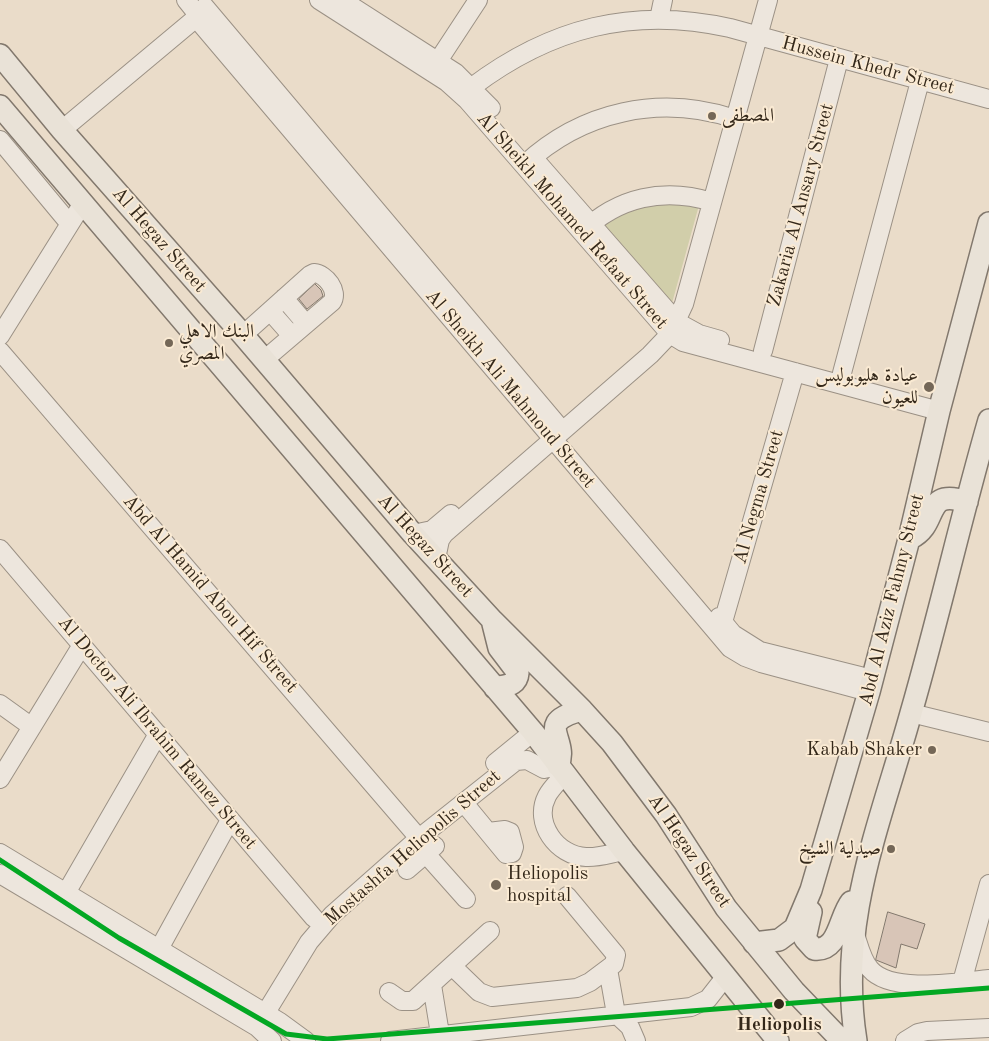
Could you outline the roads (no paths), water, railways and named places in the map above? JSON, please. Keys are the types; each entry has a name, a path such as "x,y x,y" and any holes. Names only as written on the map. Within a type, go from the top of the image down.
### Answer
{"main road":[{"name":"Al Hegaz Street","path":"0,54 62,130 243,335 413,534 493,621 582,710 640,778 726,908 754,943 842,1041"},
{"name":"Al Hegaz Street","path":"0,106 533,732 624,851 726,976 762,1031 778,1041"},
{"name":"Abd Al Aziz Fahmy Street","path":"754,943 779,940 788,935 800,920 811,890 871,685 989,223"},
{"path":"856,1041 852,1014 850,967 853,929 863,875 911,713 988,427"},
{"path":"909,539 921,531 936,505 942,499 951,498 967,502"},
{"path":"493,621 496,640 518,673 518,679 513,684 495,688"},
{"path":"561,771 556,723 563,715 582,710"},
{"path":"811,890 812,907 805,939 814,949 827,948 832,942 847,907 859,896"}],"street":[{"name":"Al Sheikh Ali Mahmoud Street","path":"186,0 202,10 554,430 730,648 745,657 761,663 871,685"},
{"name":"Al Sheikh Mohamed Refaat Street","path":"319,0 457,91 528,161"},
{"name":"Al Sheikh Mohamed Refaat Street","path":"343,0 438,61 472,87 528,161 670,324 682,342 795,372 941,406"},
{"path":"438,61 478,0"},
{"path":"659,19 663,0"},
{"path":"436,559 440,540 444,534 670,324 752,34 756,0"},
{"path":"752,34 768,0"},
{"path":"62,130 202,10"},
{"name":"Hussein Khedr Street","path":"472,87 520,54 546,42 601,24 659,19 694,21 752,34 989,99"},
{"name":"Zakaria Al Ansary Street","path":"763,351 839,59"},
{"path":"842,373 920,81"},
{"path":"528,161 570,131 590,121 634,109 679,107 729,117"},
{"path":"0,140 70,223"},
{"path":"586,228 619,206 634,200 668,194 706,200"},
{"path":"0,336 83,203"},
{"path":"243,335 310,275 314,273 323,276 334,289 335,298 264,360"},
{"path":"284,298 306,324"},
{"path":"270,311 292,336"},
{"name":"Al Sheikh Mohamed Refaat Street","path":"670,324 699,334 842,373 941,406"},
{"name":"Abd Al Hamid Abou Hif Street","path":"0,351 425,844 466,899"},
{"name":"Al Negma Street","path":"723,622 795,372"},
{"name":"Al Sheikh Ali Mahmoud Street","path":"554,430 740,639 760,651 871,685"},
{"path":"413,534 424,533 438,526 554,430"},
{"name":"Al Doctor Ali Ibrahim Ramez Street","path":"1,551 314,918"},
{"path":"0,779 82,645"},
{"path":"0,704 32,728"},
{"path":"911,713 989,732"},
{"name":"Mostashfa Heliopolis Street","path":"257,1017 320,928 425,844 533,732"},
{"path":"66,893 158,734"},
{"name":"Mostashfa Heliopolis Street","path":"257,1017 294,945 314,918 425,844 464,803 516,761 527,760 544,769 561,771"},
{"path":"561,771 547,795 544,807 544,820 554,842 563,850 586,858 624,851"},
{"path":"464,803 488,832"},
{"path":"159,949 230,820"},
{"path":"407,870 425,844"},
{"path":"0,853 159,949 257,1017 272,1041"},
{"path":"0,874 257,1017 306,1041"},
{"path":"962,982 989,884"},
{"path":"452,966 479,992 492,997 577,988 590,982 608,969 616,960 613,950 567,896"},
{"path":"853,929 867,965 875,974 886,981 897,984 989,980"},
{"path":"389,992 402,1001 407,1002 418,998 490,931"},
{"path":"608,969 616,1014 630,1028 636,1041"},
{"path":"390,1041 440,1034 511,1034 616,1014 700,1004 715,992 726,976"},
{"path":"432,985 440,1034"},
{"path":"905,1041 918,1033 927,1031 989,1028"}],"place":[{"name":"المصطفى","path":"712,116"},
{"name":"البنك الاهلي المصري","path":"169,343"},
{"name":"عيادة هليوبوليس للعيون","path":"929,387"},
{"name":"Kabab Shaker","path":"932,750"},
{"name":"صيدلية الشيخ","path":"891,849"},
{"name":"Heliopolis hospital","path":"496,885"},
{"name":"Heliopolis","path":"779,1004"}]}
